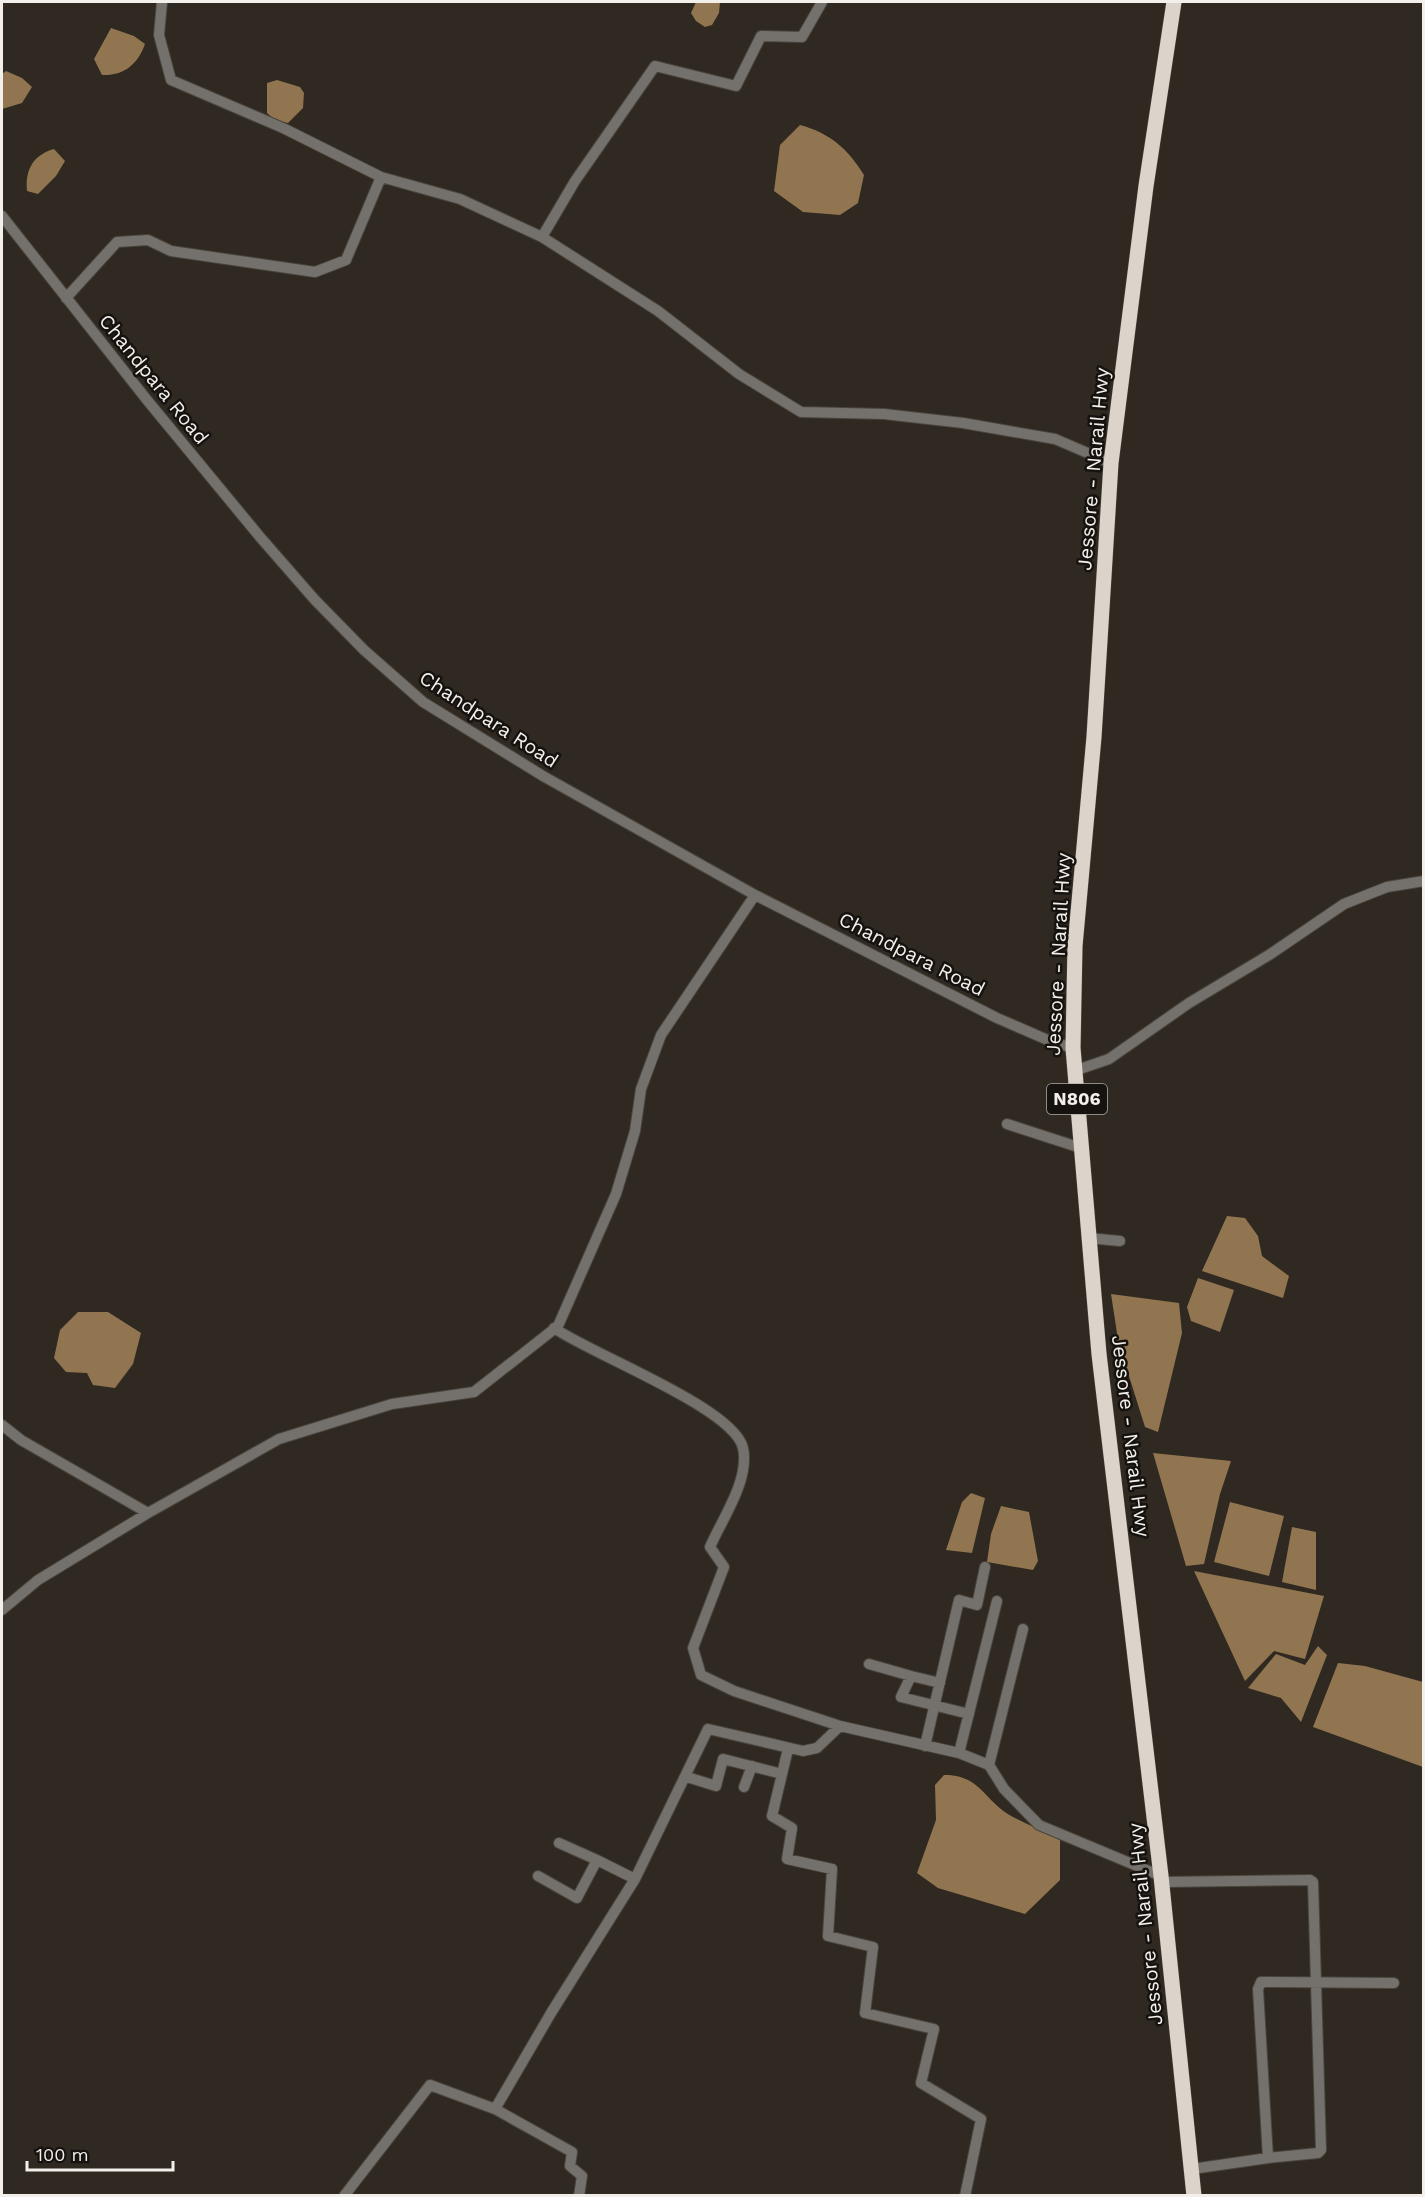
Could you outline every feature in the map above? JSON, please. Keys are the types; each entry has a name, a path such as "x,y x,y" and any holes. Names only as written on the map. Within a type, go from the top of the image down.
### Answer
{"highway":[{"name":"Jessore - Narail Hwy","path":"1174,2 1146,186 1111,463 1094,737 1075,946 1073,1048 1099,1354 1161,1879 1194,2196"}],"street":[{"path":"162,2 159,35 171,80 283,128 381,177 460,199 542,237 658,311 739,374 801,412 884,414 963,423 1055,439 1111,463"},
{"path":"542,237 575,181 655,66 736,86 761,36 802,37 822,2"},
{"path":"66,298 117,242 148,240 171,251 315,272 346,260 381,177"},
{"name":"Chandpara Road","path":"2,216 204,471 315,600 364,650 423,702 543,776 755,894 997,1018 1050,1041 1073,1048"},
{"path":"1074,1071 1109,1059 1189,1003 1269,955 1344,904 1387,887 1424,881"},
{"path":"2,1610 38,1580 148,1513 279,1439 392,1404 474,1392 554,1328 616,1194 635,1131 641,1089 661,1035 755,894"},
{"path":"1007,1124 1081,1148"},
{"path":"1088,1238 1120,1241"},
{"path":"554,1328 674,1391 732,1429 743,1448 742,1478 710,1547 724,1567 693,1648 701,1675 734,1691 840,1726 959,1754 989,1765 1004,1789 1039,1825 1161,1879 1312,1881 1321,2150 1318,2153 1192,2169"},
{"path":"2,1425 21,1440 148,1513"},
{"path":"925,1746 959,1600 977,1605 985,1567"},
{"path":"959,1754 997,1601"},
{"path":"989,1765 1023,1629"},
{"path":"869,1664 940,1683"},
{"path":"911,1676 902,1697 969,1714"},
{"path":"495,2109 551,2013 635,1879 708,1729 803,1751 817,1748 840,1726"},
{"path":"788,1749 772,1816 792,1828 787,1859 832,1869 828,1936 873,1947 865,2013 934,2029 921,2083 981,2119 965,2196"},
{"path":"687,1777 716,1786 723,1759 782,1774"},
{"path":"744,1787 752,1766"},
{"path":"560,1843 635,1879"},
{"path":"538,1876 577,1898 597,1860"},
{"path":"1268,2158 1258,1985 1261,1982 1317,1981 1394,1983"},
{"path":"344,2196 430,2085 495,2109 572,2152 570,2166 582,2176 579,2196"}],"shaded area":[{"path":"696,2 720,2 719,13 712,25 705,27 696,21 691,13"},
{"path":"111,28 134,36 145,44 134,63 129,67 117,73 102,75 94,59"},
{"path":"6,71 22,78 32,87 22,103 2,109 2,74"},
{"path":"277,80 300,87 304,93 303,108 288,123 275,120 267,113 267,83"},
{"path":"800,125 811,128 837,143 864,175 858,203 840,215 803,212 774,191 780,145"},
{"path":"54,149 65,161 56,176 38,194 27,191 27,176 32,164 41,155"},
{"path":"1227,1216 1245,1218 1258,1236 1262,1256 1289,1276 1283,1298 1202,1271"},
{"path":"1198,1278 1234,1290 1220,1332 1191,1321 1187,1307"},
{"path":"1111,1294 1179,1303 1182,1333 1158,1432 1145,1427 1123,1357 1114,1355 1117,1333"},
{"path":"78,1312 108,1312 141,1333 133,1364 115,1388 93,1385 87,1373 66,1372 54,1358 60,1330"},
{"path":"1153,1453 1231,1461 1220,1494 1204,1564 1186,1566"},
{"path":"971,1493 985,1498 972,1553 946,1550 962,1502"},
{"path":"1230,1502 1284,1516 1269,1576 1214,1562"},
{"path":"1001,1506 1029,1512 1038,1561 1033,1570 987,1562 991,1534"},
{"path":"1292,1527 1316,1532 1316,1590 1282,1582"},
{"path":"1194,1571 1324,1596 1305,1659 1274,1651 1245,1681"},
{"path":"1318,1646 1327,1655 1301,1722 1281,1698 1248,1688 1276,1654 1305,1665"},
{"path":"1338,1663 1365,1666 1423,1682 1423,1767 1313,1727"},
{"path":"944,1775 967,1779 1003,1811 1060,1840 1060,1880 1025,1914 938,1888 917,1873 936,1820 935,1785"}]}
